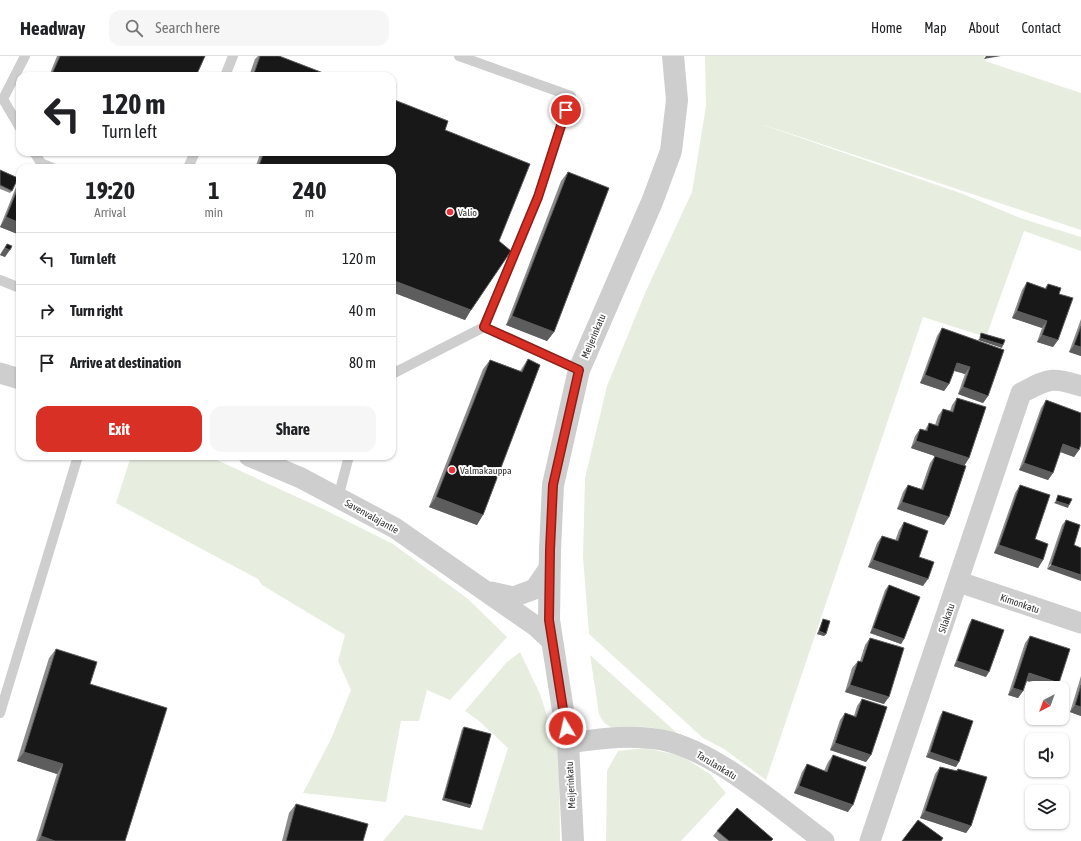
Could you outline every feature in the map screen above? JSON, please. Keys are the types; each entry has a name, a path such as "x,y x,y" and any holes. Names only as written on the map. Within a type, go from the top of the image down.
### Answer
{"street":[{"name":"Meijerinkatu","path":"573,841 568,743 549,620 553,485 579,370 652,202 671,151 676,100 673,56"},
{"path":"0,373 16,378"},
{"name":"Silakatu","path":"870,841 959,582 1021,393 1049,379 1066,381 1081,386"},
{"name":"Savenvalajantie","path":"258,460 301,478 395,528 538,627 552,641"},
{"name":"Savenvalajantie","path":"486,591 513,598 521,595 535,589 550,567"},
{"name":"Kimonkatu","path":"959,582 1081,623"},
{"name":"Tarulankatu","path":"568,743 622,737 662,740 698,752 731,772 824,841"}],"lane":[{"path":"17,72 25,56"},
{"path":"227,72 233,56"},
{"path":"396,372 484,327 538,197 571,96 459,56"},
{"path":"16,74 3,99 16,121"},
{"path":"37,156 43,164"},
{"path":"0,280 16,286"},
{"path":"484,327 579,370"},
{"path":"0,713 77,460"},
{"path":"338,498 348,460"}],"green space":[{"path":"705,56 984,56 985,61 1081,93 1081,230 758,123 963,194 1020,218 1081,237 1081,251 1024,231 986,337 923,317 766,780 724,749 703,738 589,634 583,557 585,478 607,386 646,291 692,192 706,106"},
{"path":"130,460 217,460 321,508 393,544 468,599 507,637 450,700 427,690 419,721 401,721 386,802 303,793 331,739 351,690 338,661 345,635 262,585 258,579 116,503"},
{"path":"520,652 540,694 559,752 560,841 383,841 405,815 482,830 508,748 478,720 465,711 506,663"},
{"path":"590,655 677,733 646,727 613,728 603,721 599,714"},
{"path":"645,748 682,756 711,775 726,793 681,841 606,841 607,771 618,751"}],"building":[{"path":"60,56 205,56 198,72 53,72"},
{"path":"260,56 279,56 321,72 254,72"},
{"name":"Valio","path":"396,101 448,121 445,130 530,164 499,241 511,251 471,310 396,282 396,164 260,164 262,156 396,156"},
{"path":"0,170 16,177 16,182 12,191 0,185"},
{"path":"568,172 609,188 554,332 512,316"},
{"path":"16,193 16,221 6,217"},
{"path":"7,244 12,246 10,250 5,248"},
{"path":"1027,282 1046,289 1048,284 1061,288 1059,294 1073,298 1058,340 1042,335 1047,321 1017,311"},
{"path":"1081,326 1081,347 1074,345"},
{"path":"942,328 1004,350 988,396 963,387 970,367 957,363 949,384 925,375"},
{"path":"981,333 1005,340 1003,345 980,338"},
{"path":"528,359 540,365 483,515 436,497 490,360 522,372"},
{"path":"957,398 986,407 969,458 916,441 920,429 927,431 929,423 938,426 943,409 953,412"},
{"path":"1046,400 1081,413 1081,444 1079,450 1063,444 1053,473 1024,463"},
{"path":"935,456 966,466 949,517 902,502 908,485 923,490"},
{"path":"1020,485 1050,495 1035,539 1048,544 1043,560 999,545"},
{"path":"1058,495 1072,499 1069,505 1056,501"},
{"path":"1066,520 1080,525 1074,545 1081,548 1081,575 1051,565"},
{"path":"904,522 928,531 919,557 934,562 928,579 873,560 882,536 898,541"},
{"path":"889,585 920,597 904,639 873,628"},
{"path":"823,619 830,621 826,634 819,631"},
{"path":"972,619 1004,630 989,672 957,661"},
{"path":"1030,636 1070,649 1060,681 1053,681 1029,673 1025,681 1023,691 1013,688"},
{"path":"870,638 904,648 889,697 850,685 858,661 862,662"},
{"path":"56,649 97,662 90,684 167,708 125,841 55,841 41,836 63,764 24,752"},
{"path":"1081,685 1081,707 1075,705"},
{"path":"862,699 887,707 871,755 835,743 845,713 856,717"},
{"path":"943,711 973,721 959,762 930,752"},
{"path":"464,727 491,734 471,805 444,798"},
{"path":"833,755 866,767 853,805 799,786 807,764 827,772"},
{"path":"940,767 957,771 958,769 987,777 971,826 925,811"},
{"path":"296,804 368,824 363,841 286,841"},
{"path":"737,808 773,839 771,841 729,841 717,831"},
{"path":"918,820 943,838 941,841 902,841"}],"place":[{"name":"Valio","path":"450,212"},
{"name":"Valmakauppa","path":"452,470"}],"route":[{"path":"566,110 538,197 484,327 579,370 553,485 550,550 549,620 566,728"}]}
